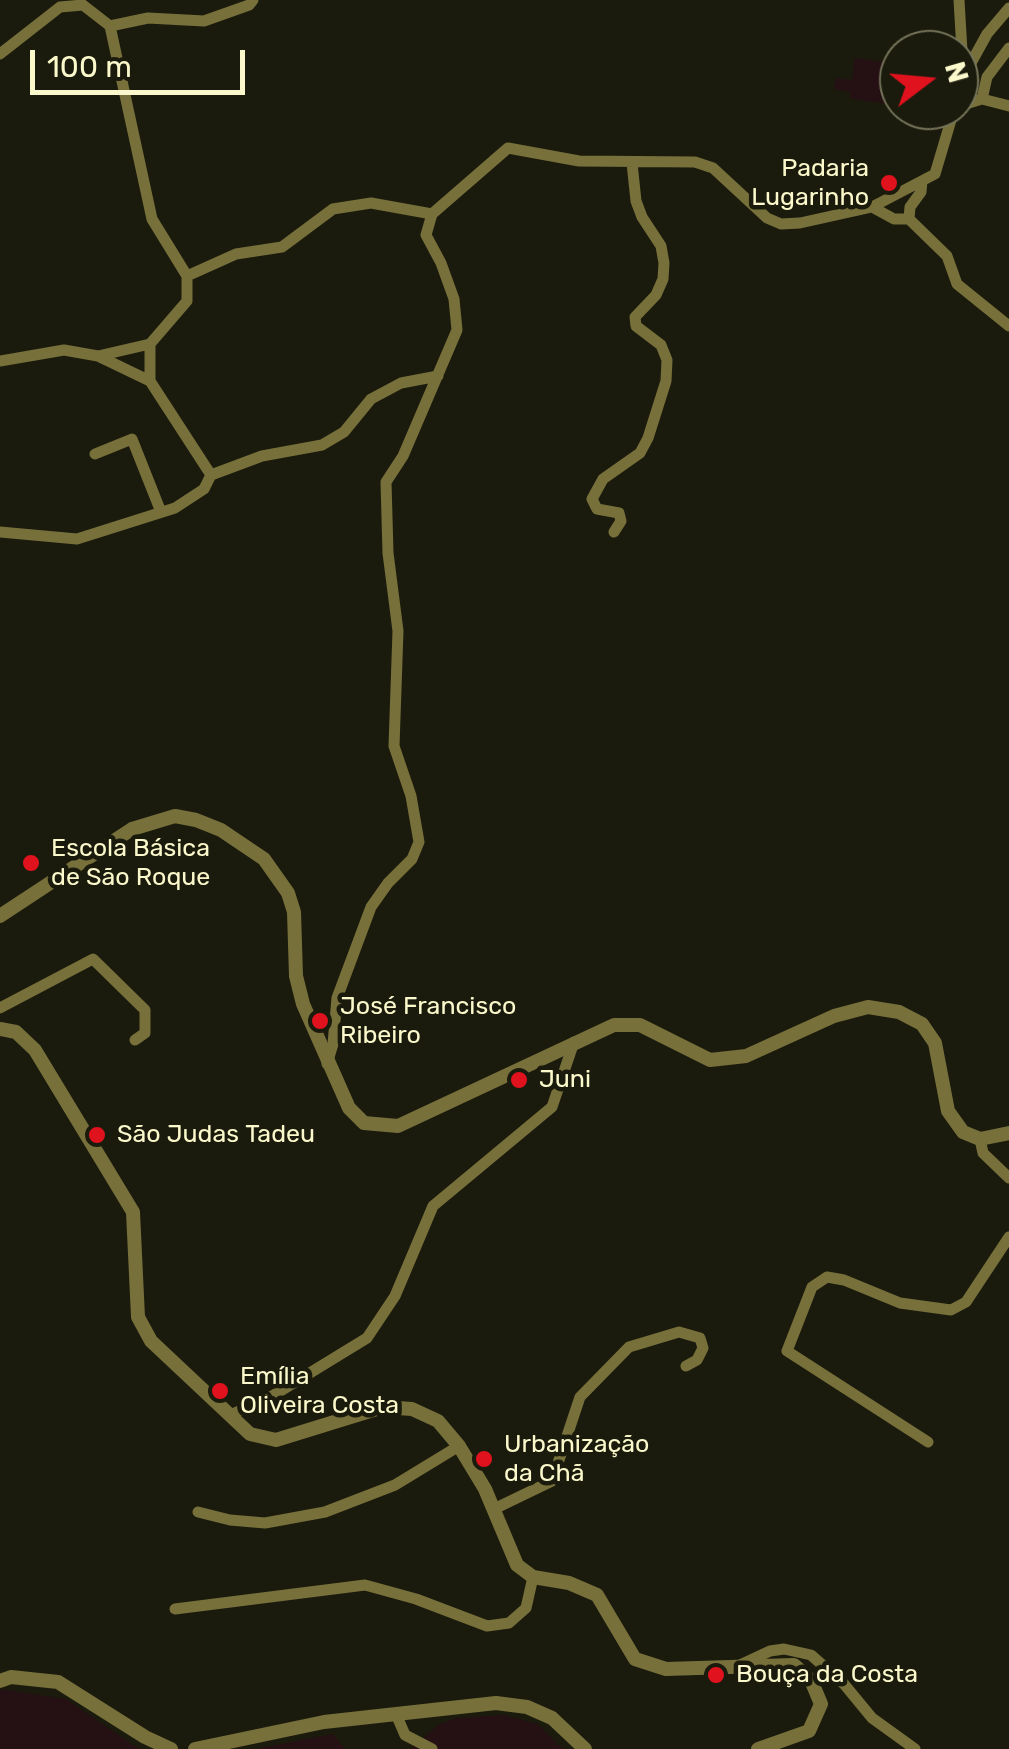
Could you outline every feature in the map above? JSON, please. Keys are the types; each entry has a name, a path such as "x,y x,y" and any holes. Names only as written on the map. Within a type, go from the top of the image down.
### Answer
{"street":[{"path":"110,26 148,18 204,21 254,0"},
{"path":"0,54 60,7 82,4 110,26 152,219 186,276 187,301 150,344 98,356"},
{"path":"958,4 960,30"},
{"path":"979,48 1009,8"},
{"path":"982,99 987,77 1009,48"},
{"path":"979,100 1009,106"},
{"path":"327,1064 334,1044 337,998 371,907 412,859 419,842 394,746 398,630 388,553 386,482 403,456 457,330 454,299 442,263 426,235 432,214 508,148 579,161 696,162 713,168 767,218 781,224 800,224 872,207 935,174 950,130"},
{"path":"614,532 620,521 619,513 597,509 592,498 604,479 640,453 666,382 667,360 661,345 636,326 635,317 656,295 663,280 664,263 661,246 636,201 632,163"},
{"path":"909,219 910,206 922,192 922,181"},
{"path":"186,276 236,254 282,246 333,209 371,203 432,214"},
{"path":"872,207 894,219 909,219 947,256 957,284 1009,326"},
{"path":"150,344 150,380"},
{"path":"0,362 64,350 98,356 150,380 211,475"},
{"path":"0,532 77,539 175,508 204,489 211,475 262,456 322,445 344,432 371,399 402,383 438,376"},
{"path":"95,454 132,439 161,512"},
{"path":"0,916 117,838 175,816 196,820 221,830 264,860 288,893 294,912 296,976 303,1004 349,1108 364,1123 398,1126 614,1025 640,1025 710,1060 746,1056 834,1016 868,1007 899,1012 922,1024 935,1043 948,1111 963,1132 980,1139 1009,1134"},
{"path":"0,1008 93,959 145,1010 144,1033 135,1040"},
{"path":"0,1029 16,1032 35,1050 133,1212 138,1318 151,1341 250,1434 276,1440 383,1407 412,1409 438,1422 460,1446 494,1509 517,1566 532,1577 569,1583 597,1594 635,1659 666,1669 794,1666 812,1680 821,1704 809,1731 758,1749"},
{"path":"230,1415 269,1398 367,1338 395,1296 433,1206 552,1106 574,1042"},
{"path":"980,1139 983,1153 1009,1178"},
{"path":"928,1442 786,1352 812,1286 827,1276 900,1303 951,1310 966,1302 1009,1238"},
{"path":"494,1509 552,1480 580,1397 630,1347 679,1332 700,1338 703,1348 697,1360 686,1366"},
{"path":"198,1512 230,1520 265,1522 325,1512 396,1485 460,1446"},
{"path":"175,1609 365,1585 416,1598 488,1626 509,1623 526,1608 532,1577"},
{"path":"739,1666 770,1651 784,1649 811,1655 844,1684 872,1718 915,1749"},
{"path":"0,1681 11,1677 58,1682 171,1749"},
{"path":"196,1749 324,1722 496,1703 526,1707 552,1718 585,1749"},
{"path":"396,1714 404,1735 432,1749"}],"shaded area":[{"path":"855,58 879,61 879,103 850,98 850,92 834,89 836,78 852,80"},
{"path":"0,1689 66,1699 139,1749 0,1749"},
{"path":"503,1715 538,1724 563,1749 411,1749 439,1724 457,1718"},
{"path":"333,1734 345,1749 255,1749 265,1747"}],"place":[{"name":"Padaria Lugarinho","path":"889,183"},
{"name":"Escola Básica de São Roque","path":"31,863"},
{"name":"José Francisco Ribeiro","path":"320,1021"},
{"name":"Juni","path":"519,1080"},
{"name":"São Judas Tadeu","path":"97,1135"},
{"name":"Emília Oliveira Costa","path":"220,1391"},
{"name":"Urbanização da Chã","path":"484,1459"},
{"name":"Bouça da Costa","path":"716,1675"}]}
